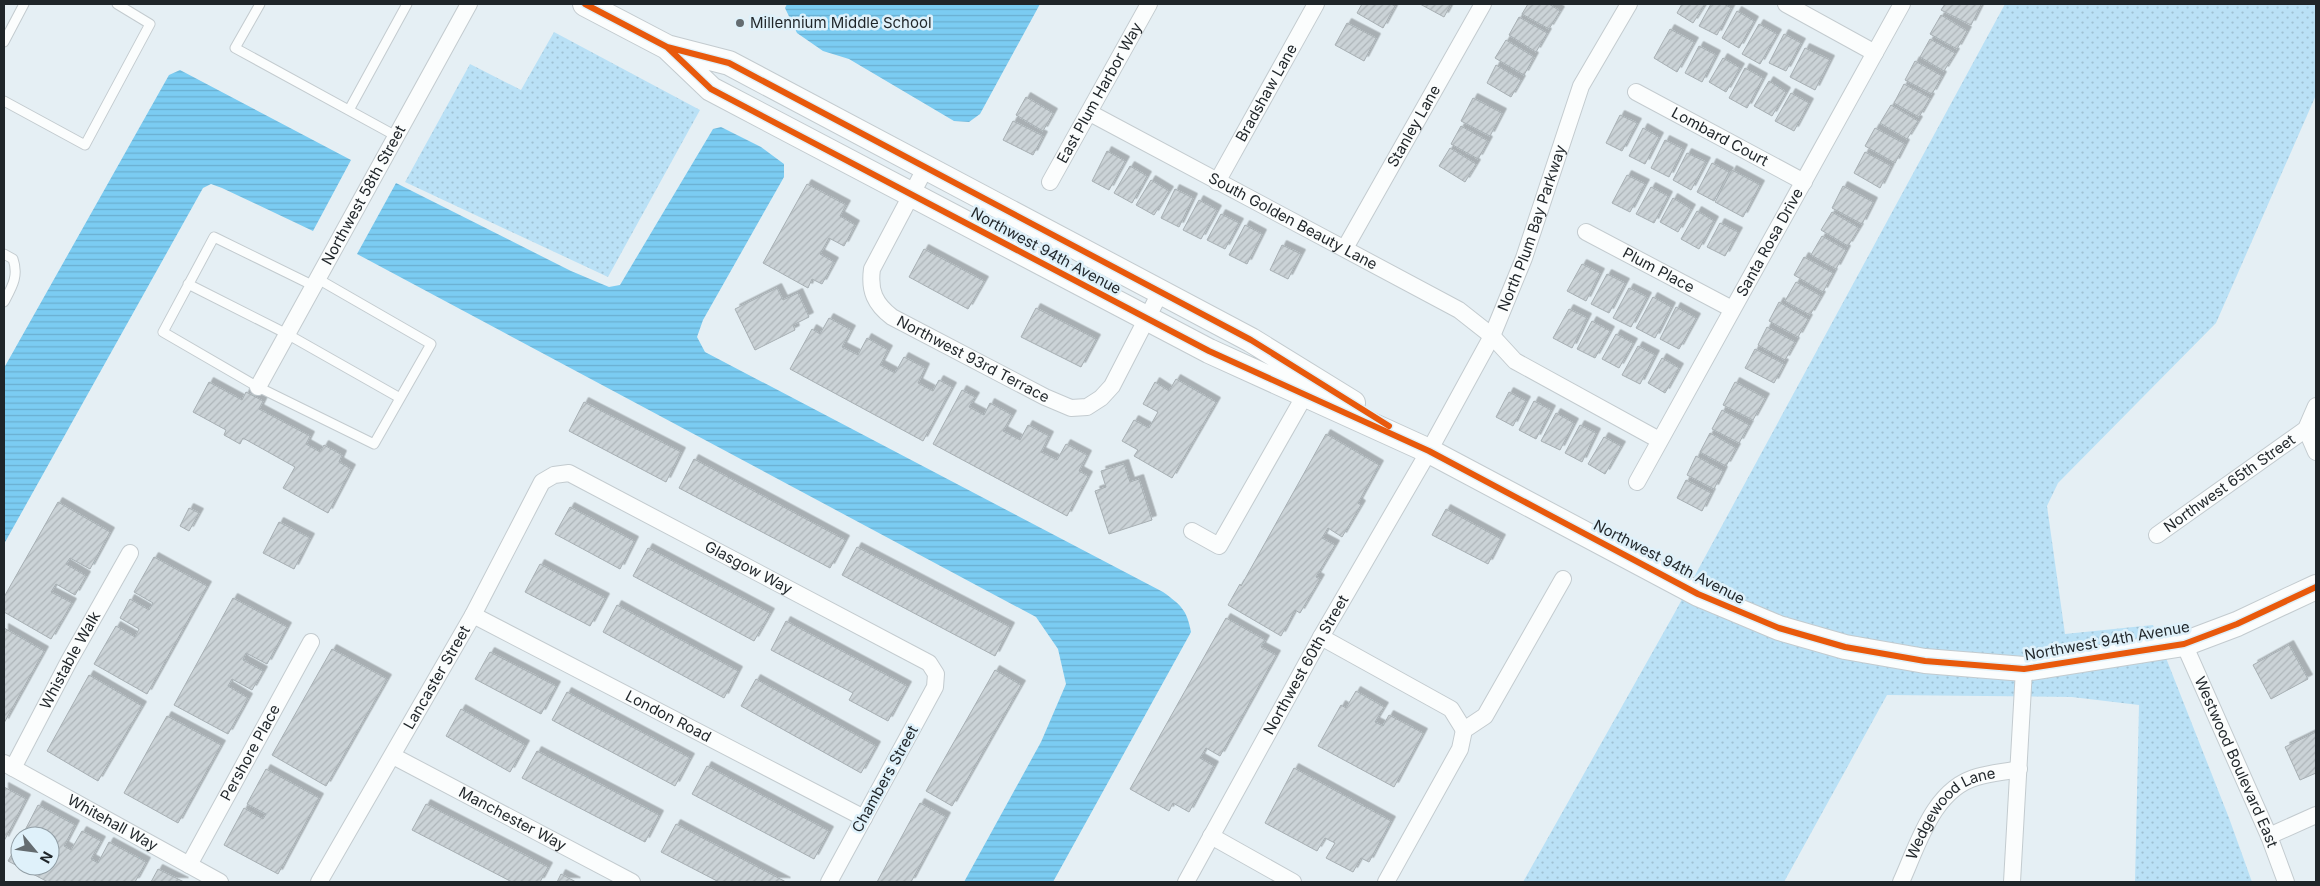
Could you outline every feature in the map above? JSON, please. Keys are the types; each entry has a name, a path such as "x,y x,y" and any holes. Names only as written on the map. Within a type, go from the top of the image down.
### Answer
{"street":[{"name":"Northwest 58th Street","path":"258,388 469,4"},
{"name":"Northwest 94th Avenue","path":"585,4 667,47 729,63 1161,291 1251,340 1429,451"},
{"name":"East Plum Harbor Way","path":"1050,182 1149,4"},
{"name":"Bradshaw Lane","path":"1217,182 1316,4"},
{"name":"Stanley Lane","path":"1345,248 1483,4"},
{"name":"North Plum Bay Parkway","path":"1429,451 1492,336 1524,258 1581,86 1629,4"},
{"path":"1786,4 1875,54"},
{"name":"Santa Rosa Drive","path":"1637,482 1902,4"},
{"name":"Northwest 94th Avenue","path":"667,47 711,90 1147,318 1237,365 1429,451 1698,594 1779,628 1845,647 1926,662 2024,669 2184,644 2237,624 2316,587"},
{"name":"Lombard Court","path":"1636,92 1804,182"},
{"name":"South Golden Beauty Lane","path":"1090,113 1459,310 1492,336 1515,362 1659,440"},
{"name":"Northwest 93rd Terrace","path":"926,167 872,269 870,283 874,298 881,308 892,317 1045,397 1071,408 1087,407 1101,398 1112,386 1161,291"},
{"name":"Plum Place","path":"1586,232 1732,309"},
{"path":"1192,531 1219,546 1304,395"},
{"name":"Northwest 65th Street","path":"2157,535 2306,429 2316,406"},
{"path":"2306,429 2316,452"},
{"name":"Northwest 60th Street","path":"1186,882 1321,637 1429,451"},
{"name":"Glasgow Way","path":"554,475 568,473 929,663 936,674"},
{"name":"Lancaster Street","path":"319,882 473,615 542,482 554,475"},
{"name":"Whistable Walk","path":"8,766 130,554"},
{"path":"1464,730 1485,716 1563,579"},
{"name":"London Road","path":"473,615 864,818"},
{"path":"1321,637 1451,709 1464,730 1460,749 1386,882"},
{"name":"Pershore Place","path":"189,865 311,642"},
{"name":"Westwood Boulevard East","path":"2184,644 2269,836 2286,882"},
{"path":"2012,882 2024,669"},
{"name":"Chambers Street","path":"829,882 936,686 936,674"},
{"name":"Manchester Way","path":"393,756 632,882"},
{"name":"Whitehall Way","path":"8,766 220,882"},
{"name":"Wedgewood Lane","path":"1901,882 1933,813 1953,789 1976,777 2019,770"},
{"path":"2269,836 2316,815"},
{"path":"1211,836 1293,882"}],"lane":[{"path":"4,42 24,4"},
{"path":"4,101 85,145 150,24 117,4"},
{"path":"260,4 236,48 396,136"},
{"path":"349,110 407,4"},
{"path":"214,237 316,283 431,344 374,444 258,388 163,332 214,237"},
{"path":"4,254 13,259 17,270 15,282 4,302"},
{"path":"188,284 287,334 400,398"}],"shaded area":[{"path":"2005,4 2316,4 2316,95 2216,323 2058,483 2047,506 2065,634 2153,625 2229,818 2252,882 2135,882 2139,705 2072,697 1887,695 1784,882 1523,882 1674,614"},
{"path":"554,32 700,110 608,277 405,182 470,64 521,90"}],"water":[{"path":"787,4 1040,4 980,114 969,122 954,121 849,59 823,51 797,33 785,8"},
{"path":"180,70 351,160 313,231 222,188 211,184 203,188 4,544 4,368 169,75"},
{"path":"721,127 761,147 784,164 784,177 703,320 697,337 705,352 1163,592 1179,605 1185,613 1191,632 1053,882 964,882 1041,742 1066,684 1058,649 1036,617 357,254 396,183 571,271 609,287 620,285 713,129"}],"building":[{"path":"1362,4 1391,4 1395,6 1383,28 1357,13"},
{"path":"1420,4 1451,4 1444,17"},
{"path":"1528,4 1549,4 1560,11 1549,29 1522,14"},
{"path":"1682,4 1705,4 1693,23 1677,13"},
{"path":"1711,4 1724,4 1731,8 1717,35 1699,26"},
{"path":"1945,4 1981,5 1971,25 1941,10"},
{"path":"1737,11 1754,21 1739,48 1722,38"},
{"path":"1941,15 1967,31 1957,49 1930,34"},
{"path":"1519,17 1547,33 1536,52 1509,35"},
{"path":"1347,23 1376,38 1364,61 1335,45"},
{"path":"1759,24 1777,34 1760,64 1742,54"},
{"path":"1670,29 1694,42 1677,72 1654,58"},
{"path":"1784,34 1801,43 1786,71 1769,63"},
{"path":"1930,39 1955,53 1944,71 1920,57"},
{"path":"1506,40 1534,57 1524,75 1495,58"},
{"path":"1699,46 1716,55 1702,82 1685,73"},
{"path":"1805,48 1830,60 1815,90 1790,77"},
{"path":"1723,58 1740,68 1726,92 1709,82"},
{"path":"1915,61 1942,76 1932,94 1905,80"},
{"path":"1496,65 1521,80 1511,97 1487,83"},
{"path":"1745,68 1763,78 1747,108 1729,98"},
{"path":"1769,81 1786,92 1772,116 1754,106"},
{"path":"1904,84 1930,98 1919,117 1894,103"},
{"path":"1791,93 1809,103 1794,131 1775,121"},
{"path":"1026,97 1053,113 1043,131 1016,115"},
{"path":"1473,98 1502,113 1490,136 1461,121"},
{"path":"1891,105 1918,121 1907,139 1880,123"},
{"path":"1620,115 1637,123 1622,151 1606,143"},
{"path":"1013,121 1043,136 1033,155 1003,140"},
{"path":"1461,126 1488,141 1478,159 1451,144"},
{"path":"1643,128 1659,137 1645,164 1629,156"},
{"path":"1875,128 1905,144 1895,163 1865,146"},
{"path":"1665,140 1683,149 1669,177 1651,168"},
{"path":"1450,148 1476,164 1465,182 1439,166"},
{"path":"1107,151 1125,161 1109,190 1092,181"},
{"path":"1865,152 1891,166 1880,188 1854,173"},
{"path":"1687,153 1706,162 1691,190 1673,180"},
{"path":"1712,163 1729,172 1714,201 1697,192"},
{"path":"1130,166 1147,176 1132,203 1114,193"},
{"path":"1732,170 1760,185 1743,217 1715,202"},
{"path":"1627,175 1645,184 1630,212 1612,203"},
{"path":"1151,180 1169,191 1154,215 1136,205"},
{"path":"807,184 846,205 840,216 855,225 844,246 829,238 820,254 834,262 822,284 812,279 808,288 763,263"},
{"path":"1843,186 1873,202 1862,224 1832,208"},
{"path":"1651,187 1668,196 1654,223 1636,214"},
{"path":"1175,189 1193,198 1179,227 1161,218"},
{"path":"1673,198 1691,209 1678,232 1660,222"},
{"path":"1199,200 1217,210 1201,239 1183,230"},
{"path":"1697,211 1714,221 1699,249 1681,239"},
{"path":"1832,212 1859,228 1848,246 1821,230"},
{"path":"1221,214 1239,223 1225,249 1207,240"},
{"path":"1720,223 1738,232 1725,256 1707,247"},
{"path":"1245,225 1262,234 1247,264 1229,255"},
{"path":"1822,236 1846,250 1836,269 1811,255"},
{"path":"1282,245 1301,254 1288,279 1270,270"},
{"path":"924,249 984,281 968,309 909,277"},
{"path":"1804,257 1833,273 1823,292 1794,275"},
{"path":"1582,264 1600,273 1586,301 1567,291"},
{"path":"1607,274 1625,283 1609,313 1591,304"},
{"path":"1796,282 1821,296 1810,315 1785,301"},
{"path":"777,288 783,300 798,293 809,317 793,325 795,330 755,350 735,309"},
{"path":"1629,288 1647,297 1631,327 1613,318"},
{"path":"1653,297 1671,307 1655,338 1636,328"},
{"path":"1779,302 1808,319 1798,337 1769,321"},
{"path":"1676,307 1696,318 1679,349 1660,339"},
{"path":"1036,308 1096,339 1081,367 1021,337"},
{"path":"1569,309 1587,318 1572,348 1553,338"},
{"path":"829,318 851,330 842,347 858,355 867,338 888,350 880,365 895,373 904,357 925,368 918,383 933,391 939,380 952,387 923,441 790,369 812,329 820,334"},
{"path":"1592,321 1610,331 1595,358 1577,349"},
{"path":"1767,327 1795,342 1785,360 1758,345"},
{"path":"1616,334 1633,343 1619,368 1602,359"},
{"path":"1638,346 1655,355 1640,384 1622,375"},
{"path":"1755,349 1784,364 1774,383 1745,368"},
{"path":"1662,358 1679,368 1665,393 1648,383"},
{"path":"1176,379 1216,402 1172,478 1134,456 1138,450 1122,441 1134,420 1149,428 1158,412 1143,404 1155,382 1169,391"},
{"path":"209,382 242,400 246,392 263,401 259,409 310,436 306,444 320,452 324,445 342,455 339,462 351,469 328,513 283,488 295,467 243,438 240,444 224,435 226,430 193,412"},
{"path":"1735,382 1765,398 1753,420 1723,405"},
{"path":"962,390 975,397 969,407 984,415 990,403 1012,415 1003,431 1020,440 1028,425 1049,436 1041,452 1057,460 1066,444 1087,455 1079,471 1088,476 1067,516 933,444"},
{"path":"1509,392 1526,401 1513,426 1496,417"},
{"path":"1534,401 1551,410 1536,439 1519,430"},
{"path":"584,402 681,452 666,482 569,431"},
{"path":"1722,410 1749,425 1739,443 1712,429"},
{"path":"1556,413 1574,423 1560,450 1541,441"},
{"path":"1580,425 1596,433 1582,462 1565,453"},
{"path":"1710,433 1736,448 1726,466 1700,452"},
{"path":"1326,434 1379,465 1358,503 1361,505 1342,537 1328,528 1322,538 1335,545 1316,577 1320,579 1300,613 1295,610 1281,636 1228,605 1240,584 1241,586"},
{"path":"1604,437 1621,446 1605,474 1588,464"},
{"path":"1696,456 1723,471 1714,489 1687,475"},
{"path":"694,459 845,540 830,568 679,488"},
{"path":"1124,464 1130,482 1139,479 1152,520 1109,534 1095,491 1106,487 1101,471"},
{"path":"1686,480 1711,493 1702,511 1677,498"},
{"path":"58,502 110,532 90,569 70,558 66,564 86,576 75,595 56,584 51,592 72,603 51,639 4,612 4,597"},
{"path":"570,507 634,541 620,569 555,534"},
{"path":"189,508 199,513 189,531 180,526"},
{"path":"1446,509 1501,539 1488,564 1432,535"},
{"path":"279,522 310,538 294,569 263,553"},
{"path":"857,547 1010,627 995,656 842,575"},
{"path":"648,548 770,613 754,641 633,576"},
{"path":"154,557 207,586 147,694 94,664 116,626 135,637 139,629 120,618 130,599 149,610 153,603 134,592"},
{"path":"540,564 605,598 590,626 525,592"},
{"path":"233,598 287,627 267,664 246,653 243,660 263,671 252,690 232,679 228,686 248,698 228,734 174,705"},
{"path":"617,605 738,671 724,698 603,632"},
{"path":"1226,618 1265,640 1261,647 1276,655 1220,756 1206,748 1200,758 1214,766 1189,812 1173,803 1169,811 1130,789"},
{"path":"786,621 907,686 888,721 849,700 853,693 771,650"},
{"path":"4,628 44,651 4,723"},
{"path":"2289,645 2308,679 2271,699 2253,665"},
{"path":"332,649 387,679 326,786 272,755"},
{"path":"490,652 556,686 541,714 475,679"},
{"path":"995,670 1021,685 952,806 926,791"},
{"path":"89,675 142,706 98,781 47,751"},
{"path":"756,679 876,746 861,773 741,706"},
{"path":"1356,691 1384,707 1375,722 1383,726 1389,715 1423,733 1394,787 1318,746 1341,705 1346,708"},
{"path":"567,692 690,758 675,786 552,720"},
{"path":"461,709 525,745 510,772 446,736"},
{"path":"167,716 221,745 178,823 124,793"},
{"path":"2316,732 2316,773 2300,780 2285,747"},
{"path":"537,751 659,815 645,842 522,778"},
{"path":"707,766 829,831 814,859 692,794"},
{"path":"1294,768 1391,821 1369,862 1361,858 1353,872 1326,858 1335,843 1325,838 1317,851 1265,823"},
{"path":"266,769 319,798 278,874 224,845 244,808 263,819 266,814 247,804"},
{"path":"4,787 26,799 12,826 10,826 4,841"},
{"path":"920,803 946,817 911,882 877,882"},
{"path":"426,804 548,867 540,882 512,882 412,830"},
{"path":"38,805 75,825 64,846 71,850 82,831 101,841 91,859 98,863 109,842 146,862 135,882 48,882 37,876 60,876 60,826 27,826"},
{"path":"676,824 786,882 719,882 661,852"},
{"path":"158,869 184,882 151,882"},
{"path":"561,874 576,882 557,882"}],"cycle path":[{"path":"585,4 667,47 729,63 1251,340 1389,426"},
{"path":"667,47 711,89 1209,351 1429,451 1698,594 1779,628 1845,647 1925,661 2024,669 2184,644 2237,624 2316,587"}],"place":[{"name":"Millennium Middle School","path":"740,23"}]}
